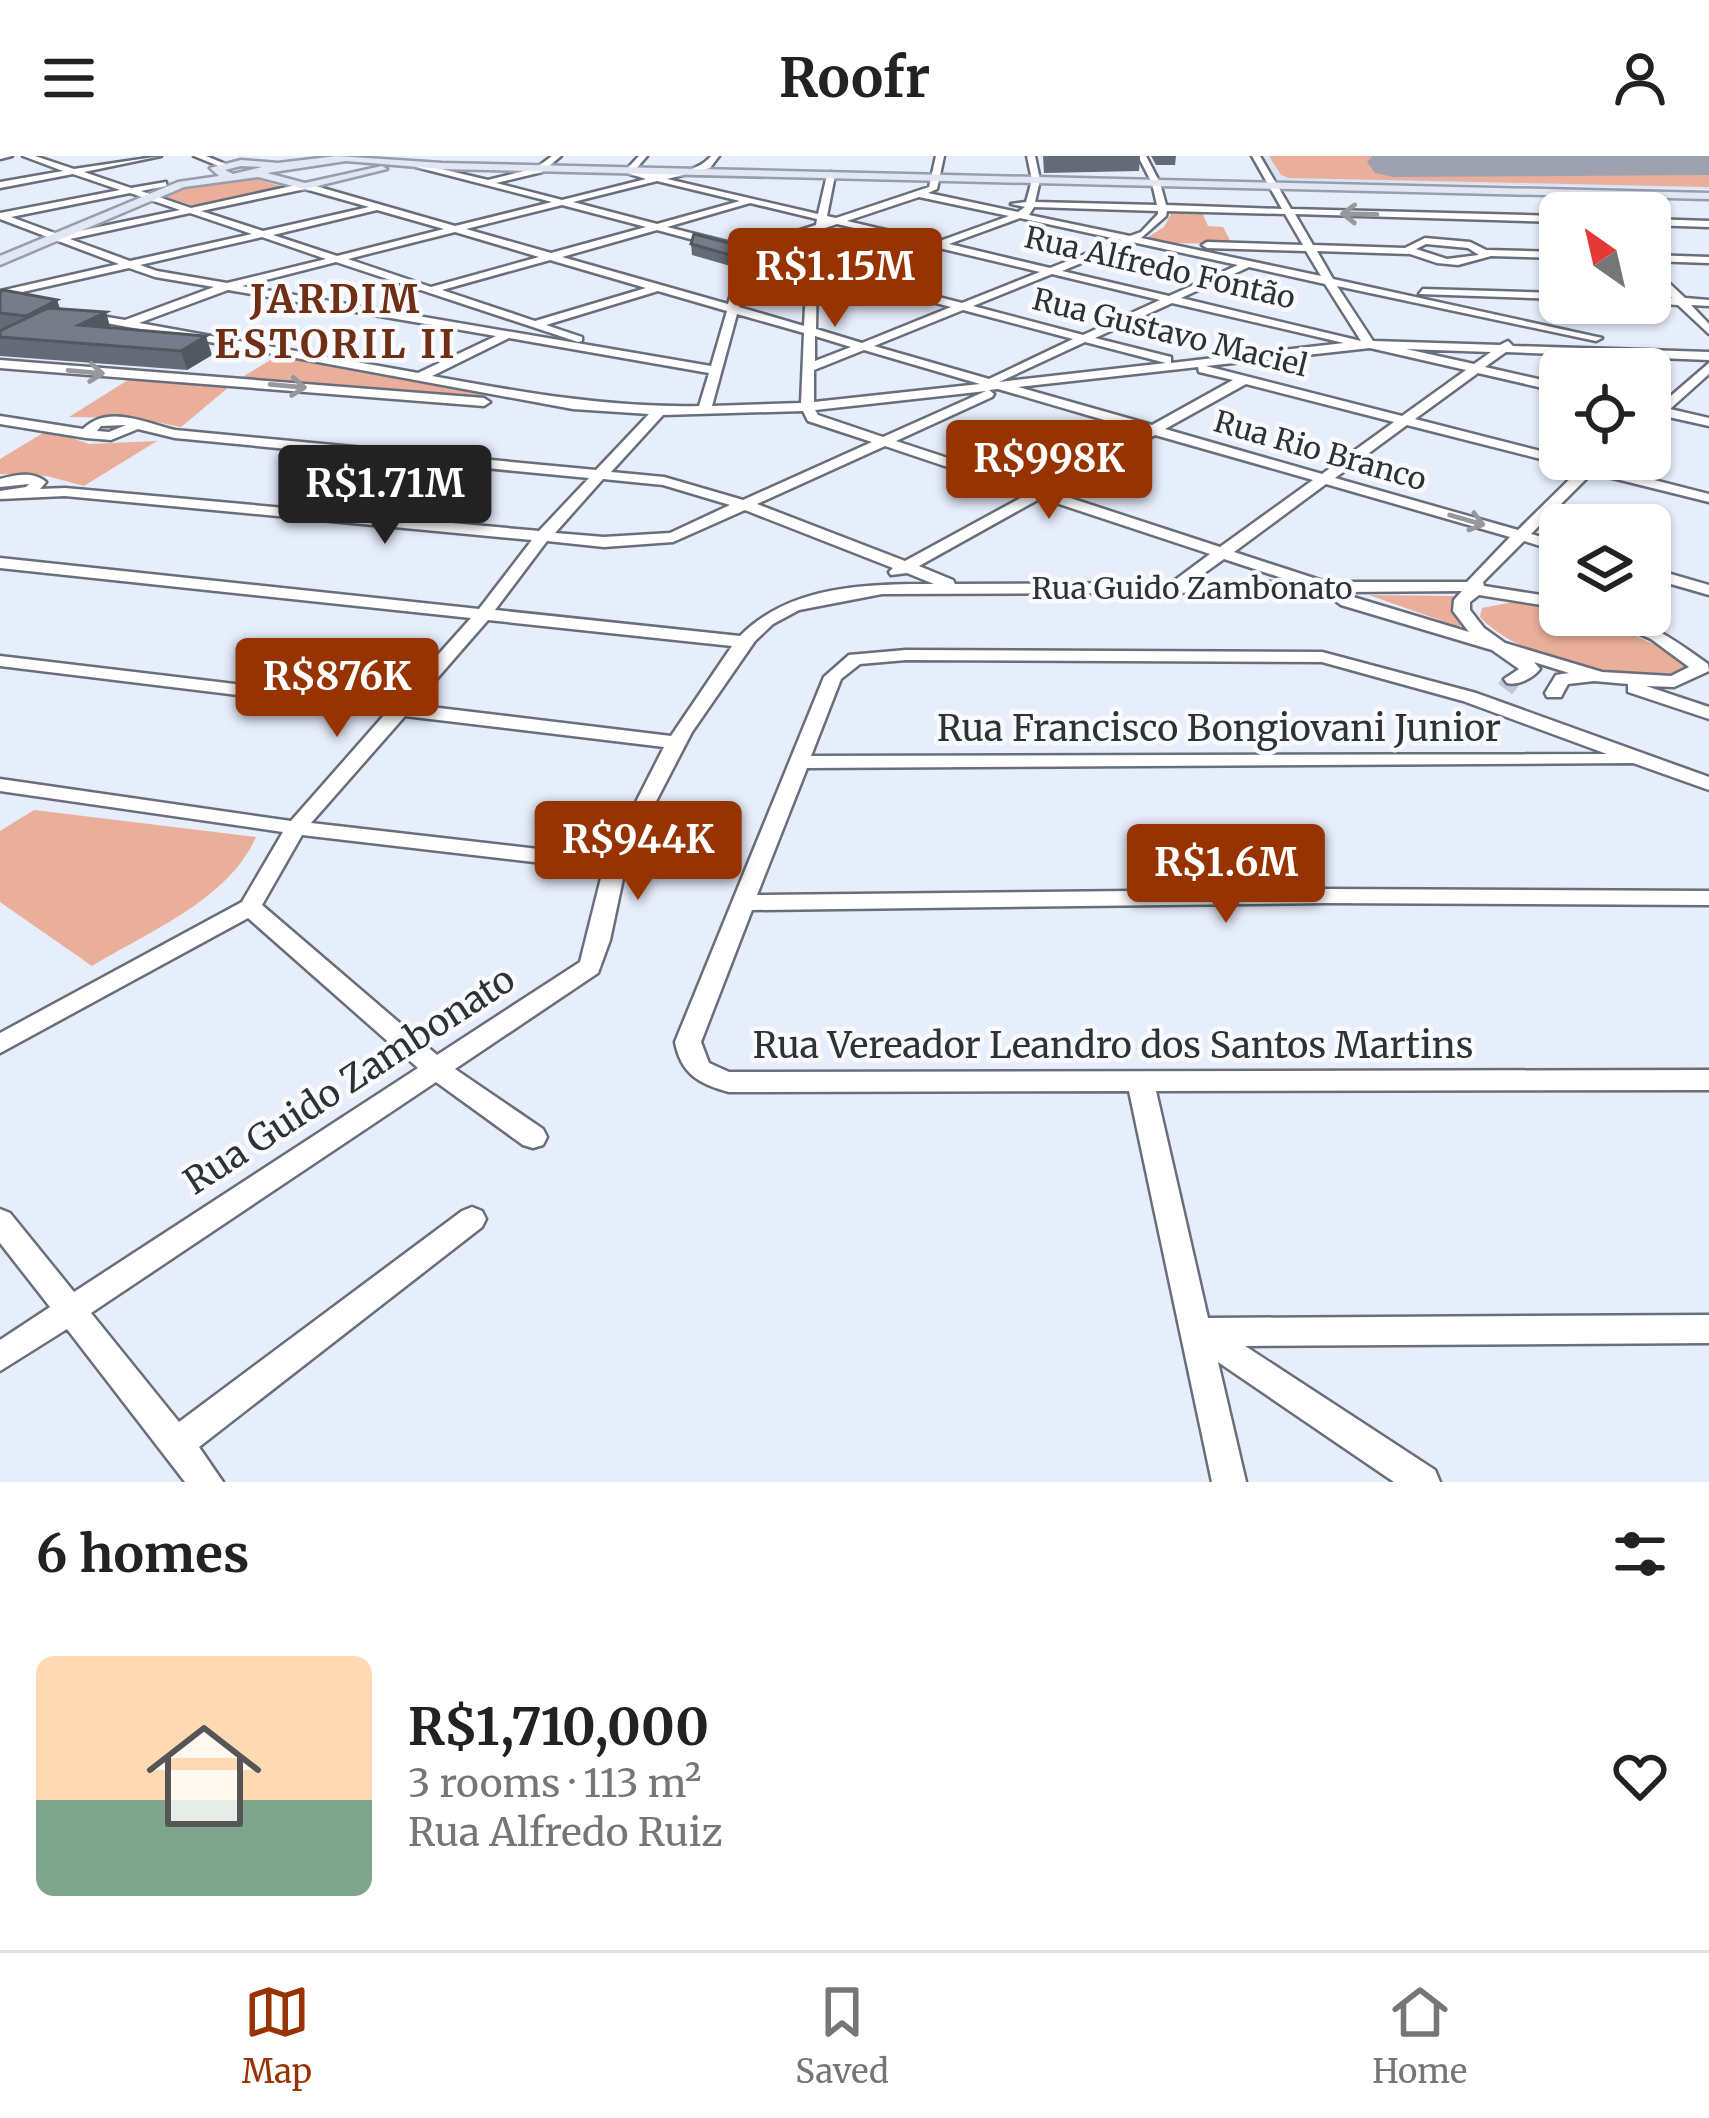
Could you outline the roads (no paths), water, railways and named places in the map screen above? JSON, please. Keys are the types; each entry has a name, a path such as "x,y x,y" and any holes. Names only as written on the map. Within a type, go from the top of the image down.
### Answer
{"main road":[{"path":"258,168 321,156"},
{"path":"378,156 438,168 549,163"},
{"path":"0,261 163,184 223,170 326,159 1709,194"},
{"path":"258,168 305,186 387,168 394,161"},
{"path":"139,194 223,170"},
{"path":"0,251 50,237"}],"street":[{"path":"26,156 536,324 580,345"},
{"path":"0,184 157,156"},
{"path":"198,156 223,170"},
{"path":"632,168 643,156"},
{"path":"809,410 812,268 826,220 827,156"},
{"path":"704,411 749,250 826,220 933,189 940,156"},
{"path":"814,289 1020,215 1032,205 1030,156"},
{"path":"809,368 1054,272 1156,226 1161,209 1142,156"},
{"path":"1256,156 1363,341"},
{"path":"485,183 549,163"},
{"path":"125,324 225,287 704,167"},
{"name":"Rua Gustavo Maciel","path":"438,168 1177,363"},
{"name":"Rua Alfredo Fontão","path":"632,168 658,179 826,220 1539,383"},
{"path":"50,237 305,186 988,388"},
{"path":"1398,187 1440,241"},
{"path":"0,216 139,194"},
{"path":"919,194 1639,348"},
{"path":"431,290 752,200"},
{"path":"961,203 1539,218"},
{"path":"0,297 380,208"},
{"path":"0,216 125,265 225,287 715,370"},
{"path":"1671,223 1709,224"},
{"path":"1411,251 1414,243 1440,241 1470,244 1487,253 1539,254"},
{"path":"1162,246 1411,251 1455,261 1482,259 1487,253"},
{"path":"1671,259 1709,260"},
{"path":"1455,261 1484,293"},
{"path":"1011,383 1086,339 1248,264"},
{"path":"417,378 536,324 656,288"},
{"path":"1369,291 1539,295"},
{"path":"1396,297 1426,292"},
{"path":"1671,292 1709,331"},
{"path":"0,297 34,306"},
{"path":"1671,301 1709,303"},
{"path":"69,313 470,387 514,401"},
{"path":"1595,338 1605,348"},
{"path":"1011,383 1198,365 1363,341 1556,348"},
{"path":"1168,592 1508,345"},
{"path":"880,593 903,566 1286,354"},
{"path":"1671,354 1709,356"},
{"path":"0,1044 250,908 296,828 482,616 544,535 656,415 809,410 1177,363 1198,365"},
{"path":"0,364 656,415 950,405"},
{"name":"Rua Gustavo Maciel","path":"1198,365 1539,450"},
{"path":"1671,399 1709,367"},
{"name":"Rua Rio Branco","path":"1011,383 1149,431 1539,541"},
{"path":"5,486 604,542 655,541 745,505 988,388"},
{"path":"809,410 880,442 1709,713"},
{"path":"1671,416 1709,422"},
{"path":"0,420 86,434 175,434 664,481 745,505 969,593"},
{"path":"86,434 91,426 105,422"},
{"path":"46,425 134,424 175,434"},
{"path":"119,434 134,424"},
{"path":"5,486 35,488 37,480 65,492"},
{"path":"1575,480 1474,580 1476,590 1462,600 1461,611 1490,641 1510,686 1554,692 1601,677 1674,682 1707,667 1659,636"},
{"name":"Rua Gustavo Maciel","path":"1649,480 1709,498"},
{"path":"0,563 745,641"},
{"path":"1671,579 1709,590"},
{"name":"Rua Guido Zambonato","path":"0,1357 590,967 604,929 615,865 676,743 745,641 769,619 837,596 880,593 1335,593 1462,586 1539,600"},
{"name":"Rua Vereador Leandro dos Santos Martins","path":"1709,784 1540,723 1510,686 1322,657 870,656 842,665 833,676 688,1042 690,1060 705,1077 764,1083 1709,1080"},
{"path":"0,661 676,743"},
{"path":"1543,759 1551,743 1540,723 1554,692"},
{"name":"Rua Francisco Bongiovani Junior","path":"801,762 1637,760"},
{"path":"5,791 615,865"},
{"path":"743,903 1325,896 1709,898"},
{"path":"250,908 436,1070 533,1137"},
{"path":"1141,1084 1229,1482"},
{"path":"179,1442 472,1219"},
{"path":"0,1221 206,1482"},
{"path":"1199,1332 1709,1328"},
{"path":"1199,1332 1423,1482"}],"tunnel":[{"path":"1505,689 1513,679"}],"district":[{"name":"JARDIM ESTORIL II","path":"336,322"}]}
